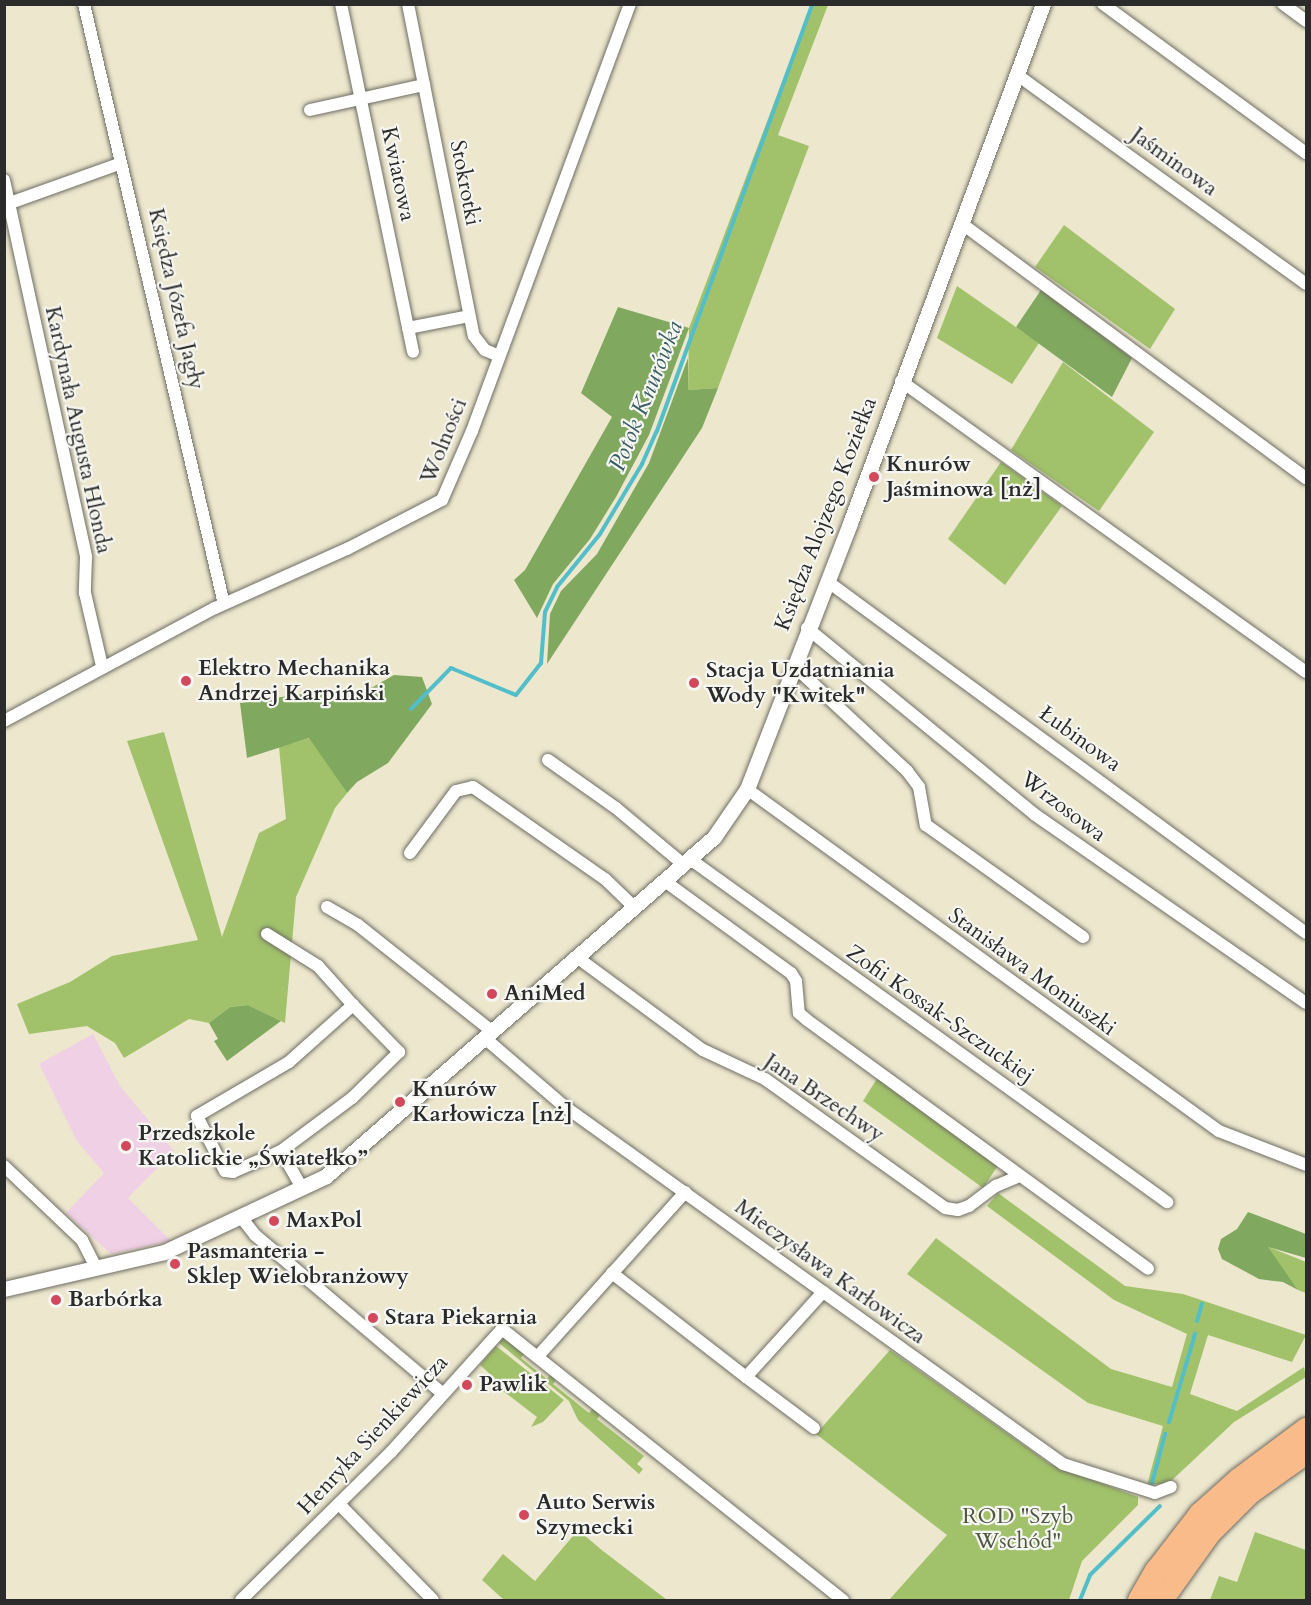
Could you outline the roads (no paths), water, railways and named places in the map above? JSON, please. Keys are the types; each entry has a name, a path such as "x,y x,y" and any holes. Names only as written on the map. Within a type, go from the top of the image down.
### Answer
{"highway":[{"path":"1139,1600 1156,1571 1200,1514 1239,1479 1306,1429"},
{"path":"1162,1600 1218,1525 1250,1492 1306,1453"}],"street":[{"name":"Księdza Józefa Jagły","path":"84,4 119,164 126,174 224,604"},
{"name":"Kwiatowa","path":"341,4 413,352"},
{"name":"Stokrotki","path":"408,4 469,316 478,344 499,356"},
{"name":"Wolności","path":"4,721 102,666 224,604 347,549 442,500 499,356 630,4"},
{"name":"Księdza Alojzego Koziełka","path":"4,1289 164,1252 326,1176 371,1141 666,882 714,837 747,789 1043,4"},
{"path":"1103,4 1306,153"},
{"path":"1283,4 1306,21"},
{"name":"Jaśminowa","path":"1016,74 1306,284"},
{"path":"310,110 424,85"},
{"path":"10,203 119,164"},
{"name":"Kardynała Augusta Hlonda","path":"4,180 86,557 85,592 102,666"},
{"path":"961,223 1306,478"},
{"path":"408,328 469,316"},
{"path":"901,381 1306,672"},
{"name":"Łubinowa","path":"827,581 1306,933"},
{"name":"Wrzosowa","path":"807,628 1034,814 1306,1003"},
{"path":"793,665 907,771 919,787 926,825 1083,937"},
{"name":"Zofii Kossak-Szczuckiej","path":"548,760 687,862 1167,1202"},
{"path":"410,853 456,790 473,787 605,879 635,908"},
{"name":"Stanisława Moniuszki","path":"747,789 1219,1131 1306,1165"},
{"path":"666,882 791,973 796,981 799,1013 807,1020 1148,1269"},
{"name":"Mieczysława Karłowicza","path":"327,907 358,925 490,1036 548,1093 1063,1464 1155,1493 1171,1487"},
{"path":"267,934 318,966 399,1052 352,1098 281,1151 233,1172 225,1171 197,1116 289,1062 353,1005"},
{"name":"Jana Brzechwy","path":"578,958 703,1050 765,1079 945,1208 958,1210 969,1206 996,1186 1019,1176"},
{"path":"281,1151 302,1188"},
{"path":"4,1166 82,1240 96,1268"},
{"path":"538,1355 685,1192"},
{"path":"241,1217 252,1233 443,1394"},
{"path":"612,1274 814,1428"},
{"path":"746,1377 823,1292"},
{"name":"Henryka Sienkiewicza","path":"242,1600 339,1504 443,1394 499,1330 507,1331 538,1355 843,1600"},
{"path":"339,1504 433,1600"}],"waterway":[{"name":"Potok Knurówka","path":"411,709 451,668 516,695 541,663 545,612 557,587 600,534 642,464 657,431 812,4"},
{"path":"1197,1321 1202,1304"},
{"path":"1169,1422 1195,1334"},
{"path":"1152,1483 1165,1434"},
{"path":"1080,1600 1090,1575 1160,1506"}],"place":[{"name":"Knurów Jaśminowa [nż]","path":"874,477"},
{"name":"Elektro Mechanika Andrzej Karpiński","path":"186,681"},
{"name":"Stacja Uzdatniania Wody \"Kwitek\"","path":"694,683"},
{"name":"AniMed","path":"492,994"},
{"name":"Knurów Karłowicza [nż]","path":"400,1102"},
{"name":"Przedszkole Katolickie „Światełko”","path":"126,1146"},
{"name":"MaxPol","path":"274,1221"},
{"name":"Pasmanteria - Sklep Wielobranżowy","path":"175,1264"},
{"name":"Barbórka","path":"56,1300"},
{"name":"Stara Piekarnia","path":"373,1318"},
{"name":"Pawlik","path":"467,1385"},
{"name":"Auto Serwis Szymecki","path":"524,1515"}],"park label":[{"name":"ROD \"Szyb Wschód\"","path":"1018,1528"}]}
